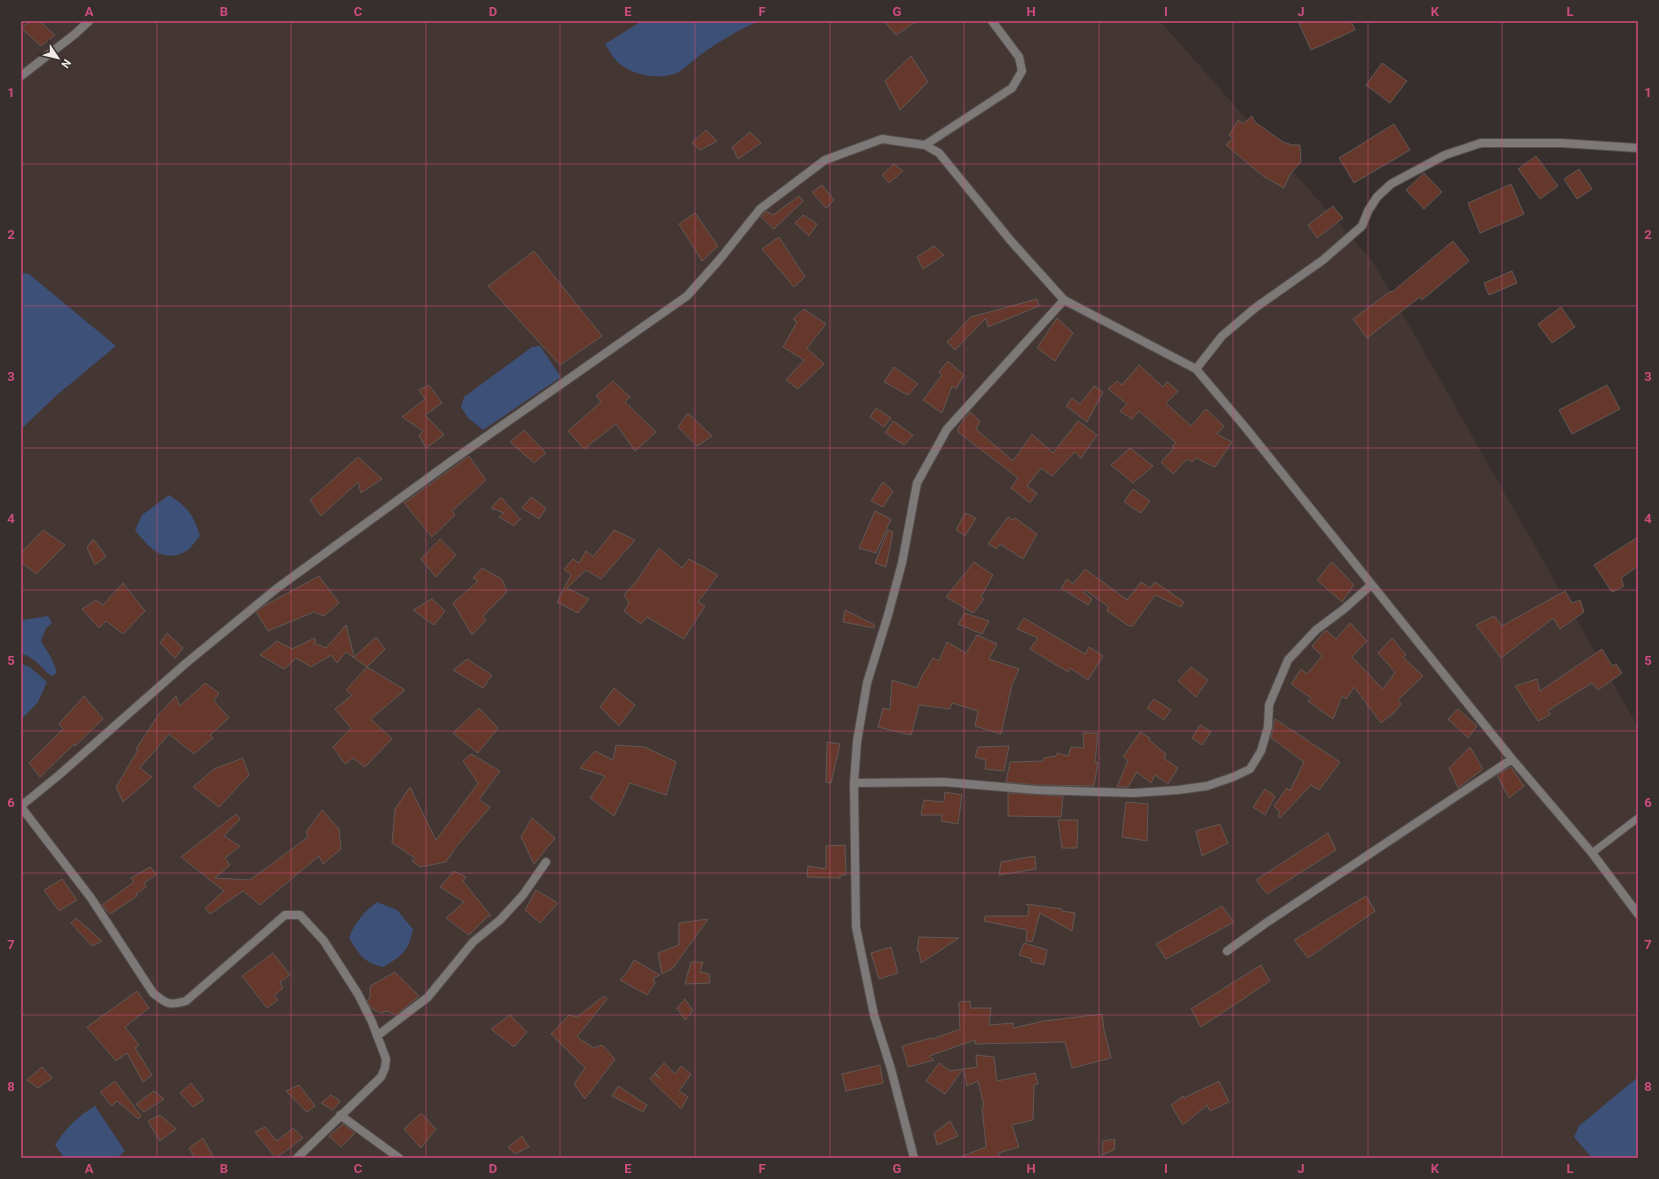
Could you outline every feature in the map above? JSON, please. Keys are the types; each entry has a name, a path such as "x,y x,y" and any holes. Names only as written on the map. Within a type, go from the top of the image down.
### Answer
{"street":[{"path":"21,76 75,34 89,21"},
{"path":"925,145 1012,88 1022,71 1019,57 992,21"},
{"path":"297,1158 381,1077 385,1068 386,1059 372,1022 358,994 324,941 300,915 285,915 186,1001 172,1004 163,1001 153,993 91,898 21,807 185,664 276,589 450,462 687,296 720,259 760,209 825,160 882,139 925,145 939,153 1011,241 1064,300 1196,369 1245,427 1512,759 1592,853 1638,914"},
{"path":"1196,369 1222,336 1256,308 1323,260 1362,226 1368,211 1391,184 1445,155 1481,143 1561,143 1638,148"},
{"path":"914,1158 891,1069 874,1015 856,927 854,783 857,742 868,683 902,563 917,483 948,429 1064,300"},
{"path":"854,783 944,782 1037,790 1134,793 1178,790 1207,786 1232,778 1250,769 1261,752 1268,728 1270,705 1288,660 1316,630 1344,609 1371,585"},
{"path":"1227,951 1266,923 1512,759"},
{"path":"377,1036 428,996 473,942 500,920 523,895 546,862"},
{"path":"340,1115 399,1158"}],"lane":[{"path":"1592,853 1638,818"}],"shaded area":[{"path":"21,21 1160,21 1373,262 1638,727 1638,1158 21,1158"}],"water":[{"path":"642,21 759,21 743,28 721,41 677,73 652,76 643,75 626,68 613,57 605,44"},
{"path":"21,273 29,274 116,346 57,395 21,429"},
{"path":"540,346 561,377 483,430 468,418 461,407 464,397 532,347"},
{"path":"169,495 181,503 189,512 200,536 188,550 172,556 164,555 152,548 135,530 142,515"},
{"path":"48,616 52,623 46,628 41,641 52,659 57,673 51,676 30,657 21,654 21,618 23,620"},
{"path":"21,664 30,667 47,682 38,702 21,720"},
{"path":"377,902 397,910 413,929 409,943 404,952 395,960 383,967 371,963 363,957 349,938 360,918"},
{"path":"1638,1077 1638,1158 1592,1158 1574,1137 1579,1126"},
{"path":"95,1106 125,1151 117,1158 64,1158 55,1145 72,1123"}],"building":[{"path":"31,21 39,21 55,35 41,46 21,28"},
{"path":"884,21 917,21 896,35"},
{"path":"1298,21 1351,21 1355,30 1311,50"},
{"path":"911,56 928,82 900,110 885,81"},
{"path":"1382,63 1407,81 1390,103 1366,85"},
{"path":"1252,116 1255,122 1283,142 1292,145 1300,145 1301,162 1290,174 1284,188 1263,176 1226,145 1233,138 1229,135 1238,120 1243,124"},
{"path":"1394,124 1410,150 1354,183 1339,158"},
{"path":"706,130 717,141 700,150 692,143"},
{"path":"750,132 761,143 738,159 732,147"},
{"path":"1536,156 1558,186 1540,199 1518,169"},
{"path":"894,164 903,171 889,183 882,175"},
{"path":"1579,169 1592,189 1577,199 1564,179"},
{"path":"1424,173 1442,192 1424,209 1406,190"},
{"path":"1511,184 1524,214 1480,233 1468,203"},
{"path":"822,185 834,200 826,208 812,192"},
{"path":"799,196 803,201 774,229 761,217 766,211 773,215"},
{"path":"1333,206 1343,218 1317,238 1308,225"},
{"path":"695,213 718,246 702,261 679,224"},
{"path":"803,215 817,224 809,236 795,223"},
{"path":"779,237 805,277 794,287 762,249"},
{"path":"1453,241 1469,261 1422,300 1420,297 1367,338 1353,319 1391,291 1392,292"},
{"path":"934,246 944,255 923,269 917,257"},
{"path":"534,251 602,336 560,365 488,286"},
{"path":"1512,271 1517,283 1489,295 1484,283"},
{"path":"1037,299 1039,306 988,327 986,318 955,350 947,342 971,317"},
{"path":"1561,307 1575,327 1552,343 1538,324"},
{"path":"804,309 826,324 807,348 824,364 798,389 786,380 804,360 783,347 797,322 793,319"},
{"path":"1057,318 1073,333 1055,361 1037,348"},
{"path":"948,361 964,375 956,389 952,386 942,413 923,400 942,375 939,372"},
{"path":"1139,365 1163,387 1167,382 1178,391 1166,403 1191,426 1206,409 1224,426 1217,434 1232,442 1215,467 1196,458 1192,462 1187,459 1173,474 1161,462 1174,448 1172,446 1176,443 1139,411 1132,419 1120,411 1127,404 1108,389 1117,381 1122,385"},
{"path":"894,367 918,384 908,395 884,382"},
{"path":"613,381 630,397 625,402 656,432 635,451 616,424 584,449 568,431 601,402 596,396"},
{"path":"429,385 442,403 425,415 444,435 426,448 419,435 423,431 402,417 425,399 419,390"},
{"path":"1607,385 1620,409 1572,434 1559,410"},
{"path":"1094,386 1103,392 1087,422 1066,406 1072,398 1080,404"},
{"path":"876,408 891,418 884,427 870,417"},
{"path":"970,412 980,421 976,429 1013,461 1032,434 1053,453 1078,421 1097,435 1081,458 1075,452 1052,476 1041,468 1027,486 1037,493 1030,503 1011,488 1018,478 958,432 958,428"},
{"path":"688,413 712,436 697,446 678,427"},
{"path":"893,421 913,435 904,445 885,433"},
{"path":"524,430 546,453 534,463 510,442"},
{"path":"1130,448 1153,466 1133,483 1111,465"},
{"path":"469,456 486,480 452,511 455,515 432,537 404,503"},
{"path":"358,457 382,479 361,493 358,482 321,516 310,500"},
{"path":"883,482 893,491 883,507 871,501"},
{"path":"1133,489 1150,501 1141,513 1124,502"},
{"path":"501,497 521,520 519,520 514,526 499,517 504,513 491,508"},
{"path":"531,497 546,508 539,519 522,508"},
{"path":"875,511 891,519 876,553 859,548"},
{"path":"965,513 976,518 965,536 956,530"},
{"path":"1008,517 1013,520 1015,518 1037,534 1023,559 1000,544 997,549 988,544"},
{"path":"43,530 65,545 36,574 21,562 21,553"},
{"path":"614,530 635,540 601,579 586,570 567,588 589,599 578,613 557,602 571,575 564,569 573,559 579,563 586,551 593,557"},
{"path":"888,530 893,532 886,567 875,563"},
{"path":"1638,537 1638,566 1621,578 1624,586 1612,592 1594,565"},
{"path":"93,539 106,556 95,565 87,548"},
{"path":"440,539 456,555 436,577 421,559"},
{"path":"659,548 682,568 689,559 718,575 698,602 705,606 684,639 647,617 641,624 624,611 629,603 624,595 639,578"},
{"path":"974,562 993,575 981,597 984,599 973,613 946,597"},
{"path":"1332,562 1354,585 1342,602 1317,580"},
{"path":"482,568 502,579 507,592 483,616 486,620 472,635 453,603 478,581 473,578"},
{"path":"1085,569 1127,600 1141,582 1150,588 1155,582 1184,602 1181,607 1155,595 1132,627 1130,625 1129,626 1107,611 1109,607 1085,590 1083,592 1092,599 1088,605 1061,588 1067,579 1073,584"},
{"path":"319,576 339,603 324,616 314,612 268,631 256,612 264,606"},
{"path":"123,583 145,611 123,634 106,621 99,628 82,609 96,600 103,605"},
{"path":"1565,591 1572,603 1580,600 1584,612 1560,629 1553,618 1501,658 1476,625 1494,616 1502,626"},
{"path":"432,599 445,611 434,625 413,610"},
{"path":"845,610 875,625 874,628 843,622"},
{"path":"965,613 989,621 982,634 958,624"},
{"path":"1024,618 1085,654 1089,647 1103,656 1088,680 1070,668 1068,672 1030,649 1038,638 1017,629"},
{"path":"1350,623 1367,641 1352,657 1383,689 1395,672 1378,653 1392,638 1406,655 1403,657 1423,676 1398,700 1401,704 1394,713 1381,723 1354,687 1346,699 1342,696 1333,719 1308,701 1311,698 1291,684 1301,669 1307,674 1322,656 1312,646 1326,630 1336,639"},
{"path":"346,625 354,657 376,637 385,649 367,667 346,652 337,663 331,655 311,667 296,658 284,669 260,655 277,641 292,649 315,638 316,640 314,643 326,648"},
{"path":"167,633 183,648 175,658 160,643"},
{"path":"977,635 997,644 989,659 1019,669 1012,685 1001,734 975,726 978,711 952,703 950,709 919,705 911,735 878,727 883,708 890,710 892,680 917,688 922,676 933,658 939,661 947,642 966,653"},
{"path":"1602,649 1612,666 1616,664 1622,673 1598,690 1592,683 1547,711 1551,714 1538,721 1515,686 1537,679 1540,691"},
{"path":"467,659 492,675 483,688 453,670"},
{"path":"367,667 405,690 371,719 392,739 365,767 353,758 345,764 333,747 351,728 335,709 352,695 346,690"},
{"path":"1191,667 1208,680 1196,697 1178,681"},
{"path":"205,683 219,693 214,701 229,718 210,735 213,738 194,754 169,734 140,768 152,777 123,802 116,787 138,750 136,749 159,714 176,696 180,706"},
{"path":"614,688 635,705 619,726 600,707"},
{"path":"84,696 103,719 75,746 74,744 40,777 29,763 63,729 59,724"},
{"path":"1154,699 1171,710 1164,720 1147,708"},
{"path":"479,708 498,728 478,753 453,733"},
{"path":"1458,709 1477,726 1468,738 1448,719"},
{"path":"1275,719 1340,762 1319,790 1311,785 1280,818 1278,816 1280,812 1274,806 1287,788 1290,791 1304,762 1271,738"},
{"path":"1200,725 1211,732 1202,745 1192,738"},
{"path":"1140,732 1150,738 1149,740 1166,754 1164,758 1178,768 1168,784 1155,775 1151,783 1137,772 1128,787 1117,787 1128,760 1123,757"},
{"path":"1083,733 1098,733 1095,762 1098,762 1094,786 1037,785 1006,782 1010,762 1043,761 1044,758 1056,756 1057,753 1068,756 1071,747 1084,748"},
{"path":"827,742 840,744 831,783 826,782"},
{"path":"616,745 645,747 676,762 666,795 630,783 614,816 590,798 605,776 580,768 595,751 613,760"},
{"path":"1009,746 1004,771 985,769 986,760 975,757 978,747"},
{"path":"1470,747 1483,769 1458,788 1449,768"},
{"path":"471,754 500,771 479,800 490,807 456,847 446,862 420,867 412,861 415,858 392,843 395,809 410,787 436,840 478,783 463,761"},
{"path":"243,758 249,775 219,807 193,787 214,769"},
{"path":"1511,767 1524,786 1509,798 1497,775"},
{"path":"1265,789 1275,796 1265,815 1253,807"},
{"path":"945,792 962,795 958,824 941,821 942,815 921,815 924,800 944,802"},
{"path":"1008,793 1063,796 1061,817 1008,816"},
{"path":"1126,802 1148,804 1147,841 1122,837"},
{"path":"322,810 339,829 341,849 323,864 319,856 260,905 243,891 210,914 205,908 224,891 181,857 236,814 240,819 224,836 240,846 225,858 230,865 215,878 250,880 308,837 306,832"},
{"path":"532,818 555,838 534,864 521,837"},
{"path":"1058,820 1078,820 1077,848 1062,848"},
{"path":"1220,824 1228,843 1202,856 1196,831"},
{"path":"1328,833 1336,850 1267,894 1256,880"},
{"path":"845,845 846,875 840,875 840,878 807,877 808,866 826,869 826,846"},
{"path":"1035,856 1036,869 999,875 1001,862"},
{"path":"150,867 157,874 144,883 146,887 136,894 137,896 110,914 102,905 134,882 131,878"},
{"path":"454,871 466,877 463,881 491,916 488,916 469,935 446,918 464,902 440,887"},
{"path":"62,879 77,900 59,911 44,890"},
{"path":"536,890 558,903 540,923 525,910"},
{"path":"1366,896 1375,911 1308,958 1294,940"},
{"path":"1026,904 1062,909 1062,911 1075,913 1072,931 1040,913 1032,942 1026,941 1027,930 984,921 985,916 1028,916 1029,907"},
{"path":"1222,906 1234,922 1166,959 1156,944"},
{"path":"76,918 102,941 92,946 71,923"},
{"path":"708,919 673,968 662,974 658,953 679,945 679,923"},
{"path":"919,937 959,938 921,963 919,951 917,951"},
{"path":"1024,943 1047,950 1044,965 1031,962 1032,959 1019,955"},
{"path":"891,947 898,973 879,979 871,953"},
{"path":"273,953 290,975 280,982 283,988 274,996 278,1000 267,1008 242,976"},
{"path":"634,960 660,975 653,978 655,983 647,995 620,980 628,971"},
{"path":"691,962 703,962 700,972 709,974 710,983 685,984"},
{"path":"1261,965 1270,981 1201,1027 1191,1009"},
{"path":"395,972 419,996 396,1015 387,1011 381,1013 371,1008 367,1001 370,998 370,986"},
{"path":"137,991 149,1008 125,1027 139,1045 135,1048 152,1075 143,1082 127,1053 116,1061 87,1027"},
{"path":"604,996 607,999 577,1037 594,1048 602,1045 615,1059 585,1099 574,1084 585,1068 551,1034 569,1015 577,1017"},
{"path":"685,999 693,1011 685,1020 677,1008"},
{"path":"970,1001 971,1008 991,1008 989,1025 1013,1023 1013,1028 1044,1021 1102,1014 1104,1030 1111,1058 1072,1068 1065,1042 975,1044 975,1040 929,1056 934,1060 908,1067 902,1046 931,1038 932,1039 960,1029 959,1002"},
{"path":"510,1015 527,1032 514,1047 491,1029"},
{"path":"976,1055 994,1057 997,1081 1035,1073 1038,1084 1034,1085 1033,1120 1012,1125 1019,1147 998,1153 1000,1158 960,1158 986,1147 982,1107 984,1106 978,1081 967,1086 964,1069 977,1067"},
{"path":"664,1063 675,1074 681,1066 691,1074 679,1091 688,1097 681,1109 650,1079 654,1074 661,1079 655,1073"},
{"path":"939,1063 950,1071 963,1069 945,1094 926,1081"},
{"path":"880,1065 883,1083 846,1091 842,1074"},
{"path":"42,1067 52,1078 38,1088 27,1080"},
{"path":"115,1081 141,1116 138,1119 117,1101 112,1106 100,1092"},
{"path":"1219,1081 1229,1102 1210,1111 1207,1105 1183,1125 1171,1105 1183,1096 1184,1098"},
{"path":"191,1083 204,1100 193,1107 180,1093"},
{"path":"299,1085 315,1106 307,1112 286,1091"},
{"path":"618,1086 647,1105 643,1112 612,1096"},
{"path":"154,1091 164,1099 144,1112 136,1104"},
{"path":"331,1095 340,1101 333,1110 321,1103"},
{"path":"421,1113 436,1129 421,1148 404,1129"},
{"path":"160,1115 176,1129 160,1141 148,1121"},
{"path":"950,1121 958,1136 937,1145 934,1133"},
{"path":"343,1124 355,1133 341,1147 329,1136"},
{"path":"265,1127 277,1141 293,1128 303,1138 276,1158 255,1132"},
{"path":"522,1136 529,1147 515,1154 508,1147"},
{"path":"203,1138 214,1158 195,1158 189,1148"},
{"path":"1115,1139 1114,1150 1102,1155 1103,1141"}]}
